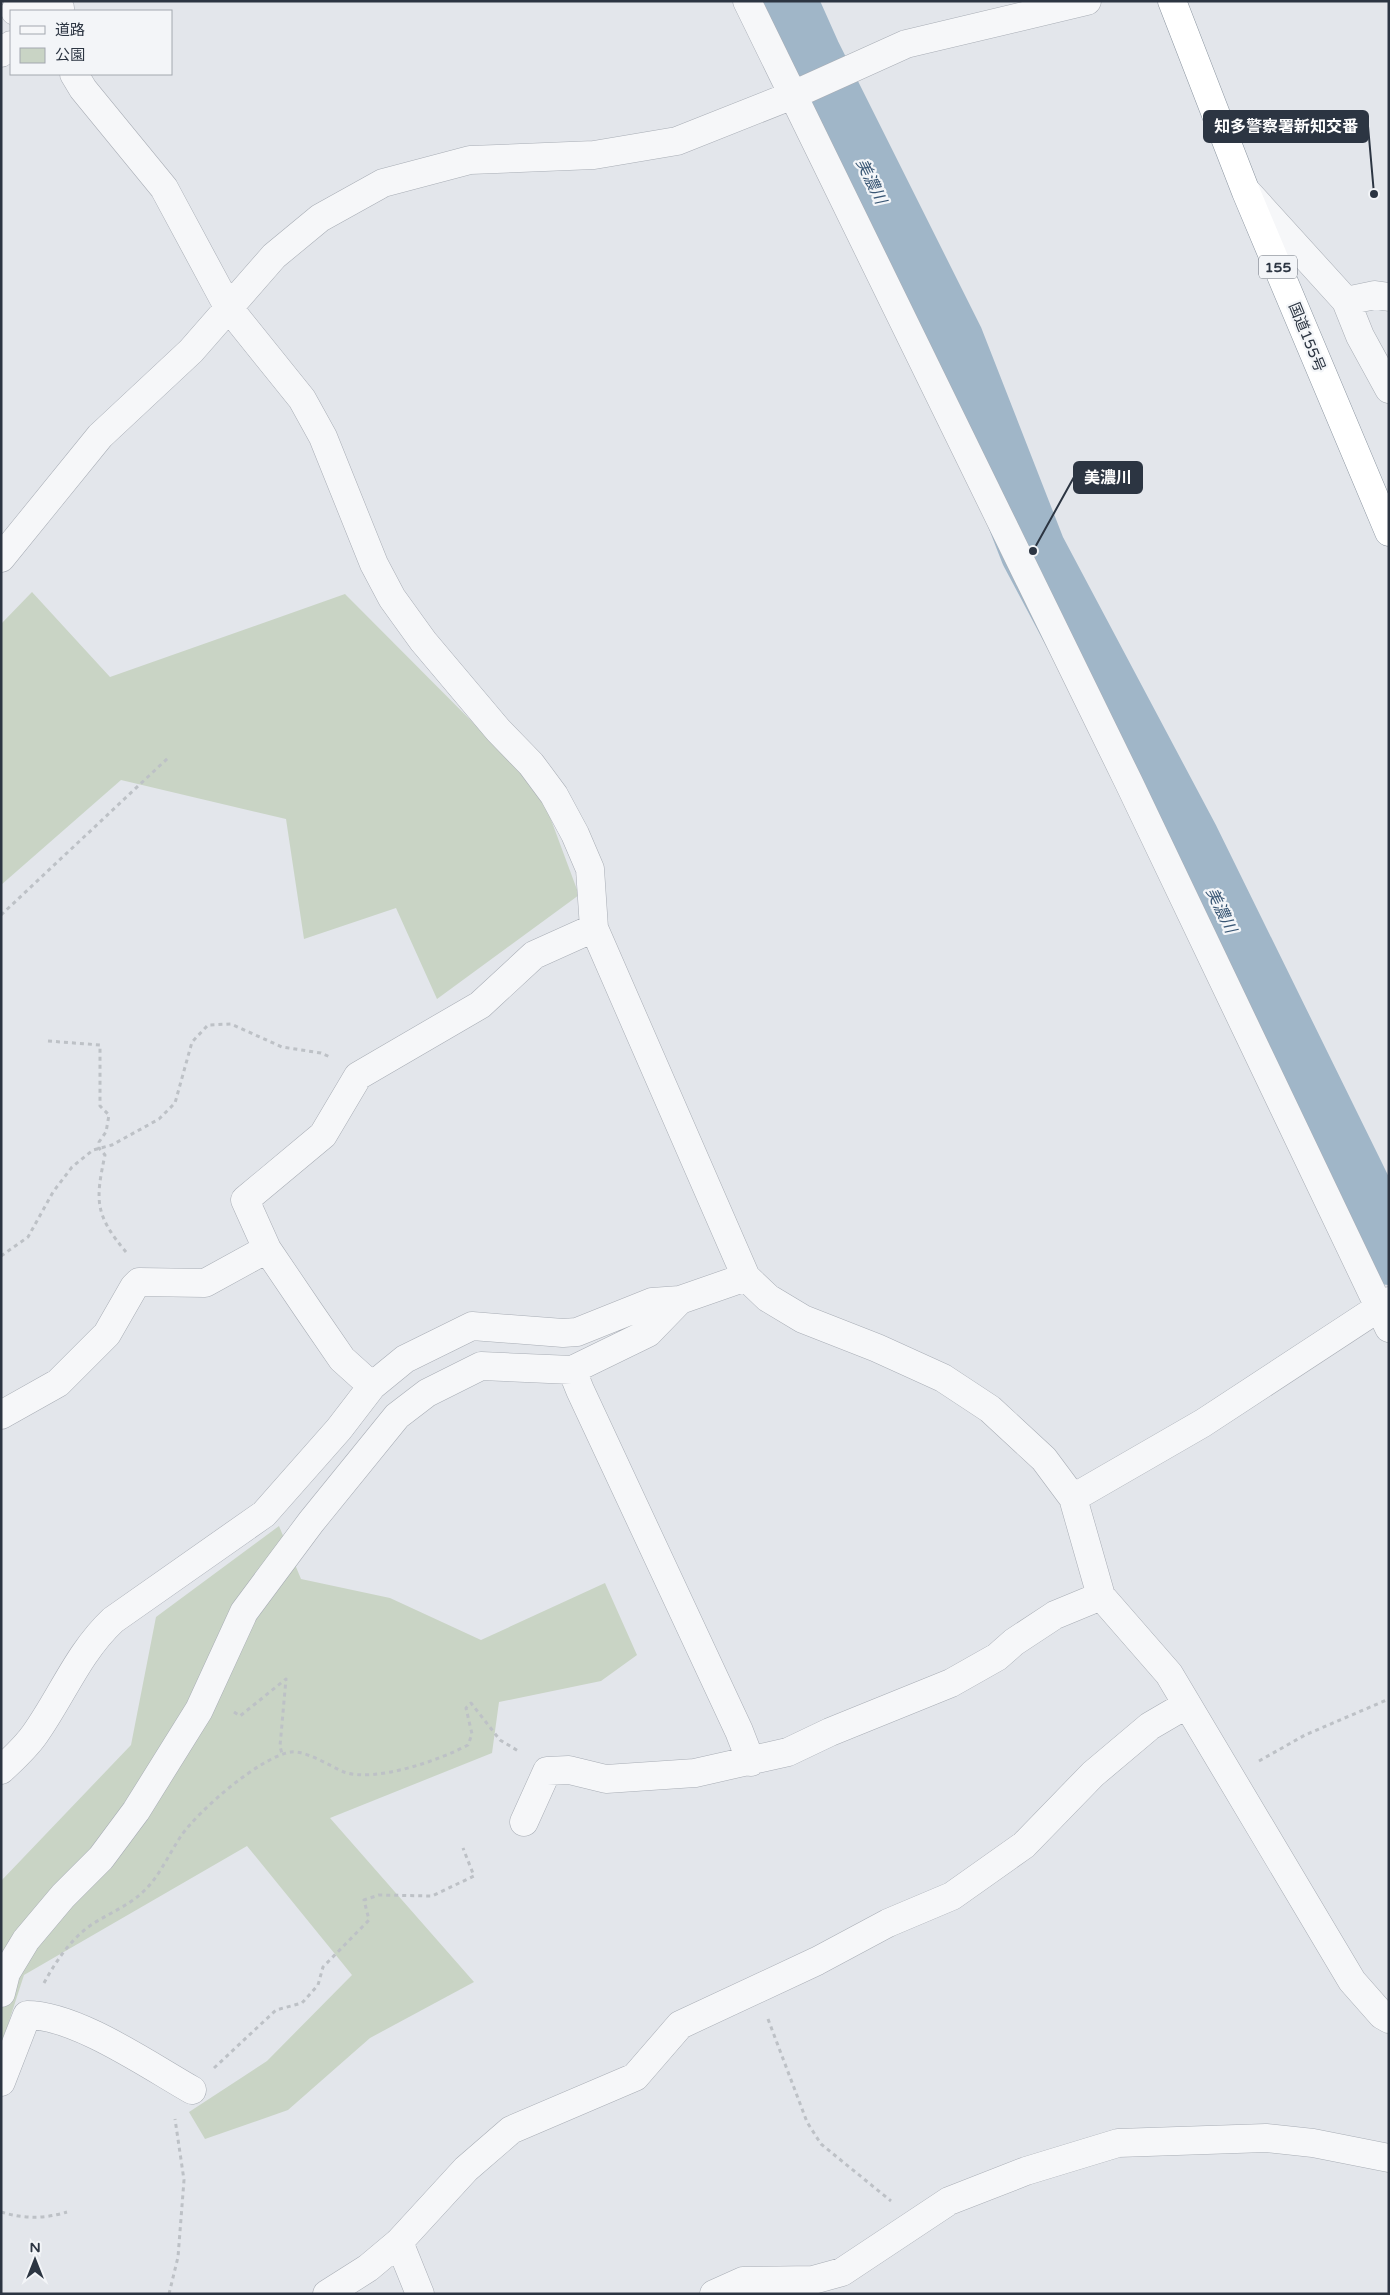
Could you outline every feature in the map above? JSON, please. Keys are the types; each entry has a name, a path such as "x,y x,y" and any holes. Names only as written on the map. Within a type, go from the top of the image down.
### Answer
{"highway":[{"name":"国道155号","path":"1172,1 1246,192 1389,532"}],"street":[{"path":"748,1 1385,1312 1204,1423 1073,1498"},
{"path":"1,558 100,436 191,351 274,256 320,218 382,183 470,160 594,156 678,141 794,95 906,44 1087,1"},
{"path":"17,10 31,5 61,7"},
{"path":"75,75 83,89 164,188 228,307 302,399 322,437 374,564 392,598 422,641 498,730 530,764 554,795 590,869 594,928 746,1278 768,1298 804,1319 878,1348 944,1378 990,1409 1044,1459 1073,1498 1102,1596 1169,1674 1352,1981 1382,2015 1389,2019"},
{"path":"1246,192 1346,301 1360,336 1389,389"},
{"path":"1346,301 1376,294 1389,297"},
{"path":"372,1386 342,1359 267,1249 245,1200 322,1135 358,1076 480,1005 534,956 594,928"},
{"path":"1,1415 58,1383 106,1334 134,1287 139,1282 205,1283 267,1249"},
{"path":"1,1770 35,1735 78,1660 96,1636 112,1620 264,1514 338,1429 372,1386 404,1359 472,1326 562,1333 576,1332 652,1302 680,1300 746,1278"},
{"path":"1,1993 6,1973 26,1940 63,1896 100,1858 136,1811 198,1710 244,1612 310,1522 396,1416 426,1393 481,1366 572,1370 648,1333 680,1300"},
{"path":"572,1370 740,1731 752,1762"},
{"path":"524,1822 547,1771 568,1770 606,1779 696,1772 752,1762 788,1752 951,1683 998,1656 1014,1642 1055,1615 1102,1596"},
{"path":"327,2294 368,2268 399,2242 466,2169 510,2130 634,2077 680,2025 818,1962 888,1923 952,1896 1024,1846 1093,1774 1150,1726 1186,1704"},
{"path":"1,2082 27,2015 39,2015 79,2026 192,2090"},
{"path":"714,2294 743,2281 814,2280 842,2272 917,2222 958,2198 1026,2171 1118,2142 1266,2138 1313,2142 1389,2158"},
{"path":"399,2242 420,2294"}],"path":[{"path":"1,915 168,757"},
{"path":"1,1256 28,1237 52,1192 72,1167 92,1150 112,1145 159,1119 175,1102 192,1042 208,1025 230,1024 282,1047 320,1053 364,1073"},
{"path":"48,1040 100,1045 100,1106 108,1115 106,1132 98,1142 98,1148 105,1155 98,1188 100,1209 109,1232 139,1268 146,1283"},
{"path":"205,1696 240,1716 286,1679 280,1746 282,1754"},
{"path":"1230,1777 1306,1735 1389,1699"},
{"path":"27,2015 53,1966 72,1940 92,1924 124,1907 145,1890 198,1814 254,1770 278,1755 294,1752 322,1761 346,1772 370,1774 414,1767 446,1757 468,1745 472,1734 466,1708 471,1703 500,1740 540,1764 547,1771"},
{"path":"169,2294 178,2257 184,2180 174,2129 174,2112 183,2098 276,2010 302,2003 318,1985 322,1967 369,1920 364,1900 379,1895 432,1896 474,1876 462,1848"},
{"path":"767,1985 768,2020 808,2122 821,2144 917,2222"},
{"path":"1,2212 19,2218 48,2217 66,2212"}],"green space":[{"path":"32,592 110,677 345,594 540,790 579,895 437,999 396,908 304,939 286,819 121,780 1,885 1,624"},
{"path":"279,1526 301,1579 390,1598 481,1640 605,1583 637,1655 601,1681 499,1702 492,1753 330,1818 474,1982 370,2038 288,2110 205,2139 189,2112 267,2061 352,1975 247,1846 24,1975 1,2046 1,1881 131,1745 156,1617"}],"waterway":[{"name":"美濃川","path":"784,1 808,55 951,341 1033,551 1187,841 1389,1252"}],"place":[{"name":"知多警察署新知交番","path":"1374,194"},
{"name":"美濃川","path":"1033,551"}]}
